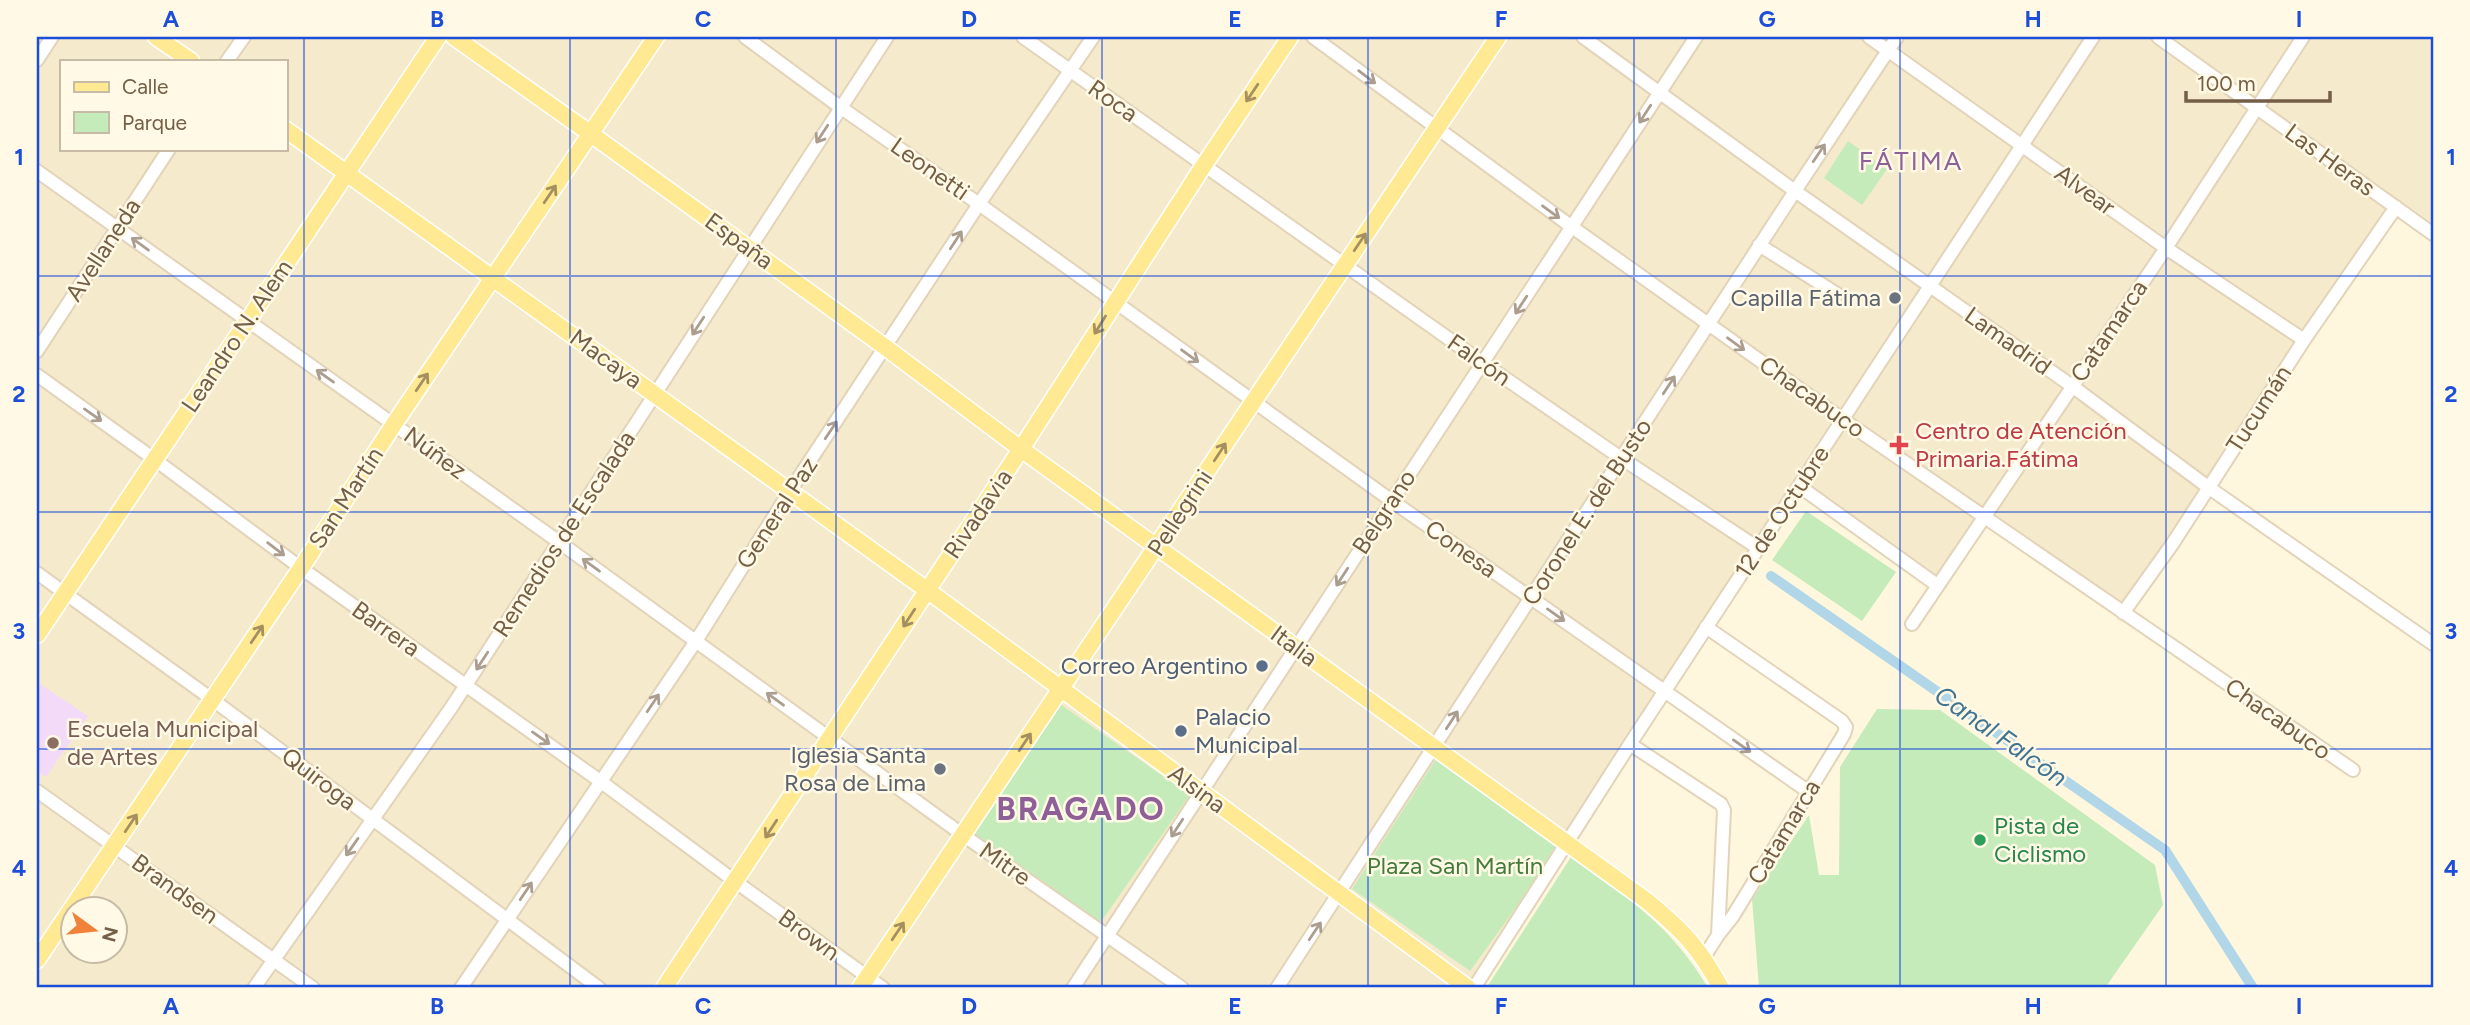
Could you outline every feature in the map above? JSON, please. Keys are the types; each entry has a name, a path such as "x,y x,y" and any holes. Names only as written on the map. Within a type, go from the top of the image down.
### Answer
{"main road":[{"path":"156,37 190,60"},
{"name":"Leandro N. Alem","path":"37,635 438,37"},
{"name":"España","path":"454,37 592,134 1021,449"},
{"name":"San Martín","path":"37,960 116,846 394,424 656,37"},
{"name":"Rivadavia","path":"664,988 1290,37"},
{"name":"Pellegrini","path":"864,983 1498,37"},
{"name":"Macaya","path":"287,130 927,590"},
{"name":"Italia","path":"1021,449 1647,901 1685,934 1704,957 1721,988"},
{"name":"Alsina","path":"927,590 1468,988"}],"street":[{"path":"37,60 52,37"},
{"path":"228,60 244,37"},
{"name":"Leonetti","path":"745,37 1115,302"},
{"name":"Remedios de Escalada","path":"254,988 466,685 887,37"},
{"name":"Roca","path":"1023,37 1204,165"},
{"name":"General Paz","path":"461,988 696,641 790,491 979,204 1093,37"},
{"name":"Chacabuco","path":"1312,37 1572,227 1842,419 2353,771"},
{"name":"Lamadrid","path":"1583,37 1795,191 2072,386 2208,487 2433,645"},
{"name":"Belgrano","path":"1073,988 1696,37"},
{"name":"Alvear","path":"1869,37 2166,248 2304,340"},
{"name":"Coronel E. del Busto","path":"1277,988 1897,37"},
{"name":"12 de Octubre","path":"1474,988 1706,627 2093,37"},
{"name":"Las Heras","path":"2158,37 2433,234"},
{"name":"Catamarca","path":"1912,624 2166,248 2304,37"},
{"name":"Avellaneda","path":"37,351 168,150"},
{"name":"Falcón","path":"1204,165 1483,363 1758,548"},
{"name":"Núñez","path":"37,171 559,542 830,739"},
{"name":"Tucumán","path":"2123,613 2173,543 2304,340 2396,207"},
{"path":"1759,245 1837,294"},
{"name":"Conesa","path":"1115,302 1809,792"},
{"name":"Barrera","path":"37,376 600,780 736,882"},
{"path":"1799,486 1937,585"},
{"name":"Quiroga","path":"37,573 213,700 598,988"},
{"name":"Catamarca","path":"1704,957 1733,916 1846,727 1842,721 1706,627"},
{"name":"Mitre","path":"830,739 1182,988"},
{"path":"1630,744 1721,804 1724,810 1718,935"},
{"name":"Brandsen","path":"37,791 313,988"},
{"name":"Brown","path":"736,882 864,983 883,988"}],"shaded area":[{"path":"37,37 2433,37 2433,234 2397,207 2123,613 1985,519 1937,585 1799,486 1474,988 37,988"},
{"name":"Escuela Municipal de Artes","path":"37,682 88,716 46,777 37,771"}],"green space":[{"path":"1848,141 1887,169 1862,205 1824,178"},
{"path":"1806,511 1896,572 1862,621 1772,560"},
{"path":"1060,704 1190,795 1100,923 970,832"},
{"name":"Pista de Ciclismo","path":"1877,709 1940,710 2155,865 2163,905 2105,988 1759,988 1752,899 1809,815 1819,875 1839,875 1840,767"},
{"name":"Plaza San Martín","path":"1438,756 1560,847 1470,971 1352,889"},
{"path":"1571,857 1630,900 1664,930 1694,966 1708,988 1487,987"}],"waterway":[{"name":"Canal Falcón","path":"1771,576 2165,850 2253,988"}],"place":[{"name":"Capilla Fátima","path":"1895,298"},
{"name":"Centro de Atención Primaria.Fátima","path":"1899,445"},
{"name":"Correo Argentino","path":"1262,666"},
{"name":"Palacio Municipal","path":"1181,731"},
{"name":"Escuela Municipal de Artes","path":"53,743"},
{"name":"Iglesia Santa Rosa de Lima","path":"940,769"},
{"name":"Pista de Ciclismo","path":"1980,840"}],"district":[{"name":"FÁTIMA","path":"1911,161"},
{"name":"BRAGADO","path":"1081,809"}]}
